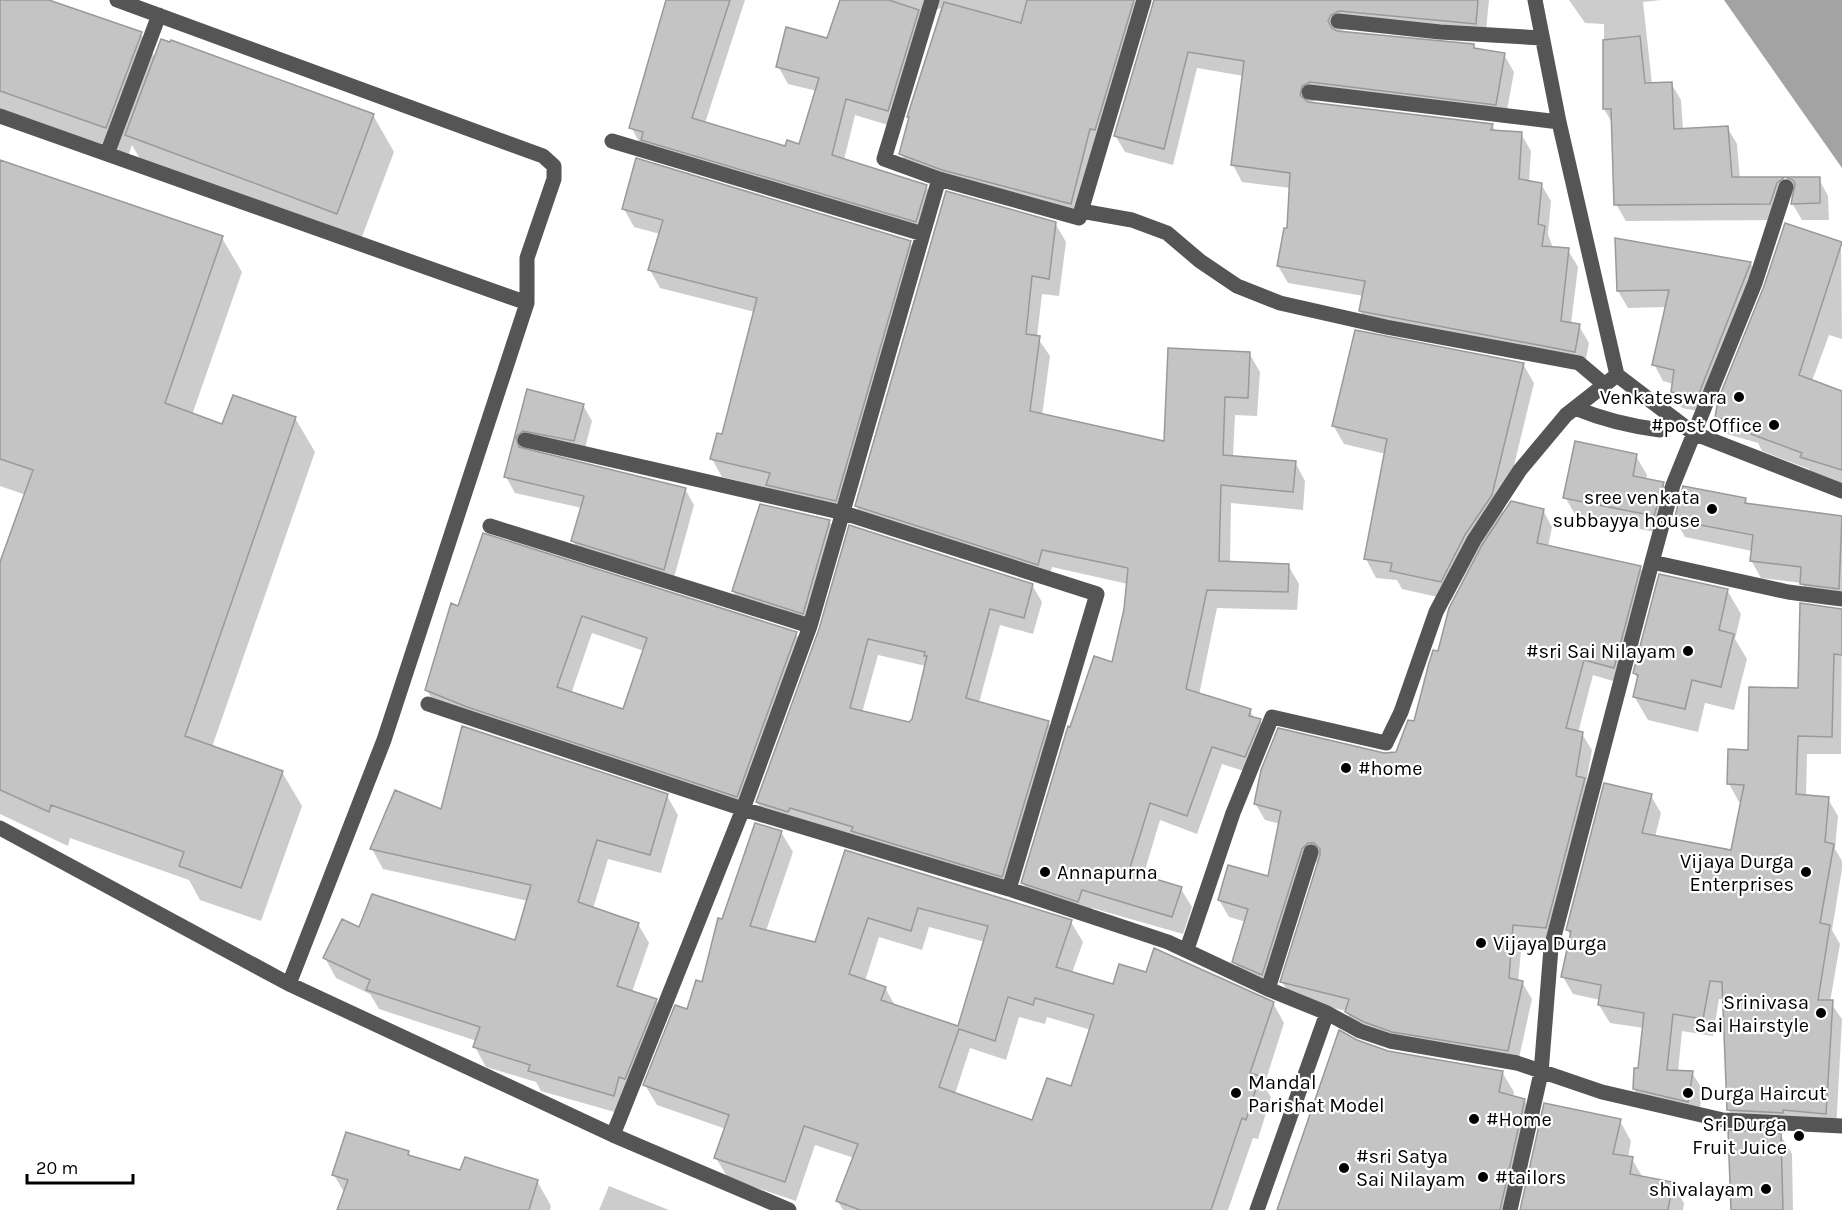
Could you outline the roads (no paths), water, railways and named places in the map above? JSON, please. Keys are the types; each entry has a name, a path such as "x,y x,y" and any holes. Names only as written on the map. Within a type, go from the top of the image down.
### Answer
{"street":[{"path":"117,0 543,156 554,166 554,179 527,258 527,303 384,740 289,984"},
{"path":"932,0 884,159 939,179 1079,218 1144,0"},
{"path":"1535,0 1559,122 1617,375 1693,433 1842,491"},
{"path":"107,154 159,15"},
{"path":"1338,21 1440,32 1542,38"},
{"path":"1309,92 1559,122"},
{"path":"0,116 527,303"},
{"path":"612,141 923,234"},
{"path":"613,1135 743,809 810,626 939,179"},
{"path":"1510,1210 1541,1073 1551,948 1652,562 1673,485 1755,283 1786,187"},
{"path":"1082,211 1132,220 1167,233 1200,261 1237,286 1280,303 1386,327 1579,363 1605,385"},
{"path":"1186,949 1233,813 1272,717 1386,743 1401,712 1436,612 1474,540 1520,470 1566,415 1617,375"},
{"path":"1575,408 1606,422 1660,430 1674,419"},
{"path":"525,440 844,513 1097,594 1009,889"},
{"path":"490,526 810,626"},
{"path":"1652,562 1788,592 1842,599"},
{"path":"428,704 743,809 1009,889 1186,949 1268,989 1327,1013 1360,1031 1390,1041 1517,1063 1602,1092 1723,1120 1842,1126"},
{"path":"0,828 289,984 613,1135 789,1210"},
{"path":"1268,989 1311,852"},
{"path":"1257,1210 1327,1013"}],"place":[{"name":"Venkateswara","path":"1739,397"},
{"name":"#post Office","path":"1774,425"},
{"name":"sree venkata subbayya house","path":"1712,509"},
{"name":"#sri Sai Nilayam","path":"1688,651"},
{"name":"#home","path":"1346,768"},
{"name":"Annapurna","path":"1045,872"},
{"name":"Vijaya Durga Enterprises","path":"1806,872"},
{"name":"Vijaya Durga","path":"1481,943"},
{"name":"Srinivasa Sai Hairstyle","path":"1821,1013"},
{"name":"Mandal Parishat Model","path":"1236,1093"},
{"name":"Durga Haircut","path":"1688,1093"},
{"name":"#Home","path":"1474,1119"},
{"name":"Sri Durga Fruit Juice","path":"1799,1136"},
{"name":"#sri Satya Sai Nilayam","path":"1344,1168"},
{"name":"#tailors","path":"1483,1177"},
{"name":"shivalayam","path":"1766,1189"}]}
